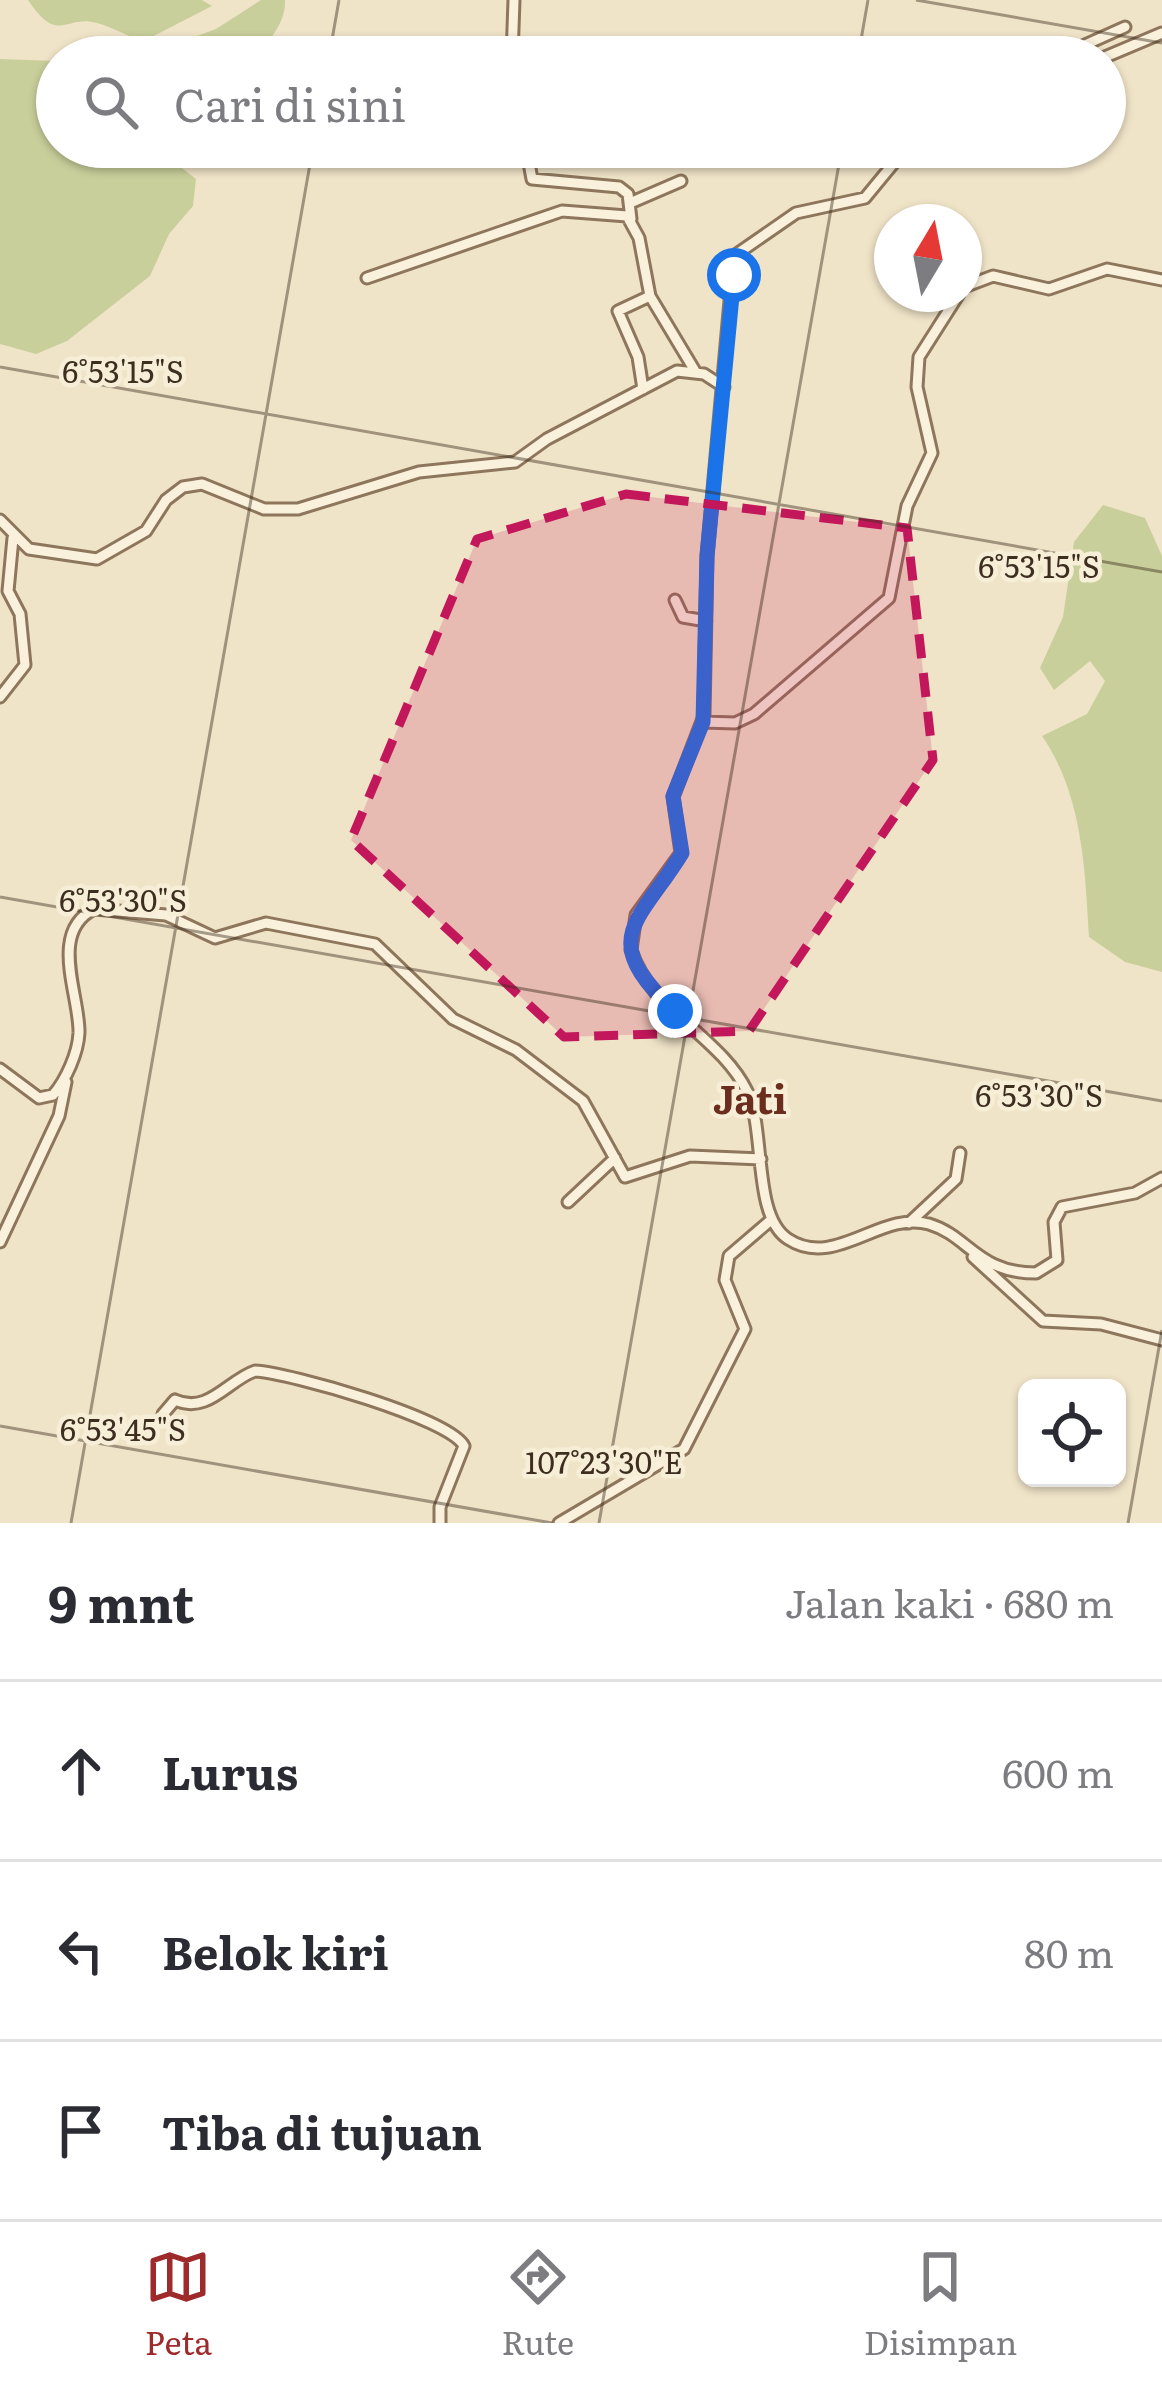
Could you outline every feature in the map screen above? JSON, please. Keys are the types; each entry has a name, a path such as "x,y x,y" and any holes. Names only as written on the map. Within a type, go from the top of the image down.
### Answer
{"street":[{"path":"513,36 514,0"},
{"path":"1105,36 1125,27"},
{"path":"1126,48 1162,33"},
{"path":"530,168 532,179 614,186 626,192 650,296 695,371 724,387"},
{"path":"890,168 865,198 800,212 736,251 706,621 703,722 674,789 682,853 636,914 631,945 636,964 655,989 708,1038 746,1088 771,1220 790,1241 816,1249 909,1223 938,1228 1043,1321 1101,1324 1162,1340"},
{"path":"630,203 681,181"},
{"path":"367,278 562,211 631,219"},
{"path":"982,281 993,276 1049,289 1107,269 1162,280"},
{"path":"643,389 638,357 618,311 650,296"},
{"path":"703,722 735,723 754,714 887,602 910,497 932,453 917,387 917,362 948,312"},
{"path":"0,520 13,538 38,552 94,559 146,531 166,500 183,487 202,484 264,509 298,509 419,472 515,462 547,439 670,373 695,371"},
{"path":"0,697 26,665 20,614 8,591 13,538"},
{"path":"675,600 683,617 706,621"},
{"path":"0,1069 27,1092 45,1098 58,1090 79,1037 69,971 74,932 83,914 110,907 166,915 215,938 266,922 375,944 453,1019 516,1050 576,1094 604,1130 623,1176 632,1178 690,1156 761,1159"},
{"path":"0,1243 59,1116 67,1072"},
{"path":"909,1223 956,1179 960,1153"},
{"path":"568,1202 615,1158"},
{"path":"969,1253 1012,1271 1042,1271 1057,1260 1054,1222 1062,1207 1135,1193 1162,1178"},
{"path":"559,1523 665,1465 693,1438 745,1329 725,1280 727,1262 745,1237 771,1220"},
{"path":"163,1414 175,1400 188,1405 203,1402 213,1393 230,1391 255,1371 410,1410 457,1435 464,1446 440,1507 440,1523"}],"highlighted area":[{"path":"626,494 907,528 933,760 749,1031 564,1037 351,840 477,539"}],"green space":[{"path":"28,0 202,0 212,6 154,36 131,36 86,21 55,25"},
{"path":"261,0 285,0 272,36 197,36"},
{"path":"0,59 36,60 36,168 182,168 196,179 193,206 169,234 150,276 67,341 36,354 0,344"},
{"path":"1103,505 1145,518 1162,556 1162,972 1125,962 1089,937 1083,858 1073,807 1042,736 1087,714 1105,681 1090,661 1054,690 1040,668 1063,617 1074,542"}],"district":[{"name":"Jati","path":"750,1100"}],"route":[{"path":"675,1011 636,964 631,930 640,909 682,853 674,789 703,722 707,556 734,275"}]}
